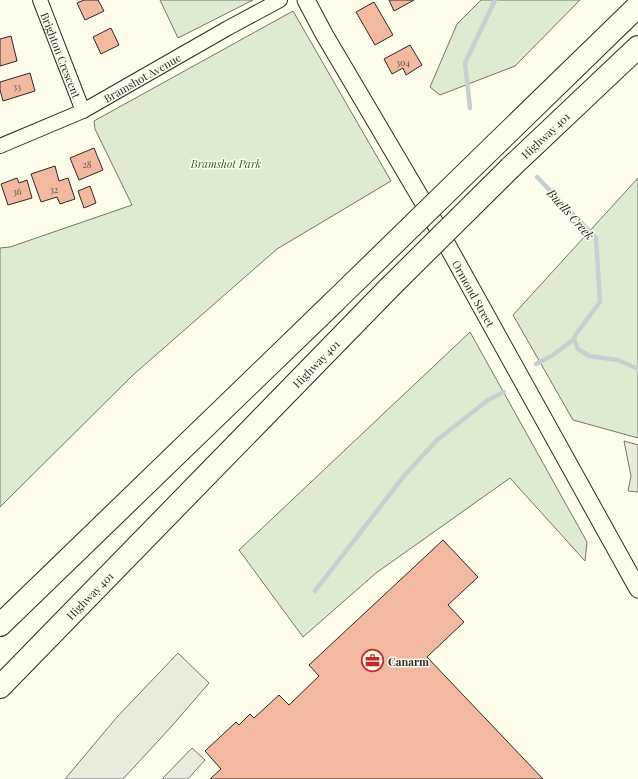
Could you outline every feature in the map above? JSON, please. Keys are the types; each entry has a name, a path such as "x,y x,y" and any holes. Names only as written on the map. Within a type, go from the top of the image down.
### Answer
{"highway":[{"path":"0,625 638,6"},
{"name":"Highway 401","path":"0,687 389,288 510,168 638,47"}],"street":[{"name":"Brighton Crescent","path":"40,0 83,111"},
{"name":"Bramshot Avenue","path":"0,146 83,111 280,0"},
{"name":"Ormond Street","path":"306,0 324,34 426,207 638,588"}],"green space":[{"path":"160,0 253,0 178,38"},
{"path":"481,0 580,0 515,66 440,95 430,87 457,24"},
{"name":"Bramshot Park","path":"293,11 391,181 277,249 133,375 0,507 0,248 10,247 132,205 95,129 94,121"},
{"path":"638,178 638,438 573,420 513,315"},
{"path":"470,332 587,542 585,561 510,478 376,573 303,637 239,550"}],"shaded area":[{"path":"624,441 638,445 638,492 628,491 631,476"},
{"path":"178,653 209,683 171,727 123,779 65,779 117,717"},
{"path":"192,748 205,760 188,779 162,779"}],"building":[{"path":"84,0 98,0 104,11 85,20 77,3"},
{"path":"389,0 414,0 394,11"},
{"path":"374,2 393,35 375,45 356,12"},
{"path":"111,28 119,45 101,54 93,37"},
{"path":"11,36 17,61 0,66 0,39"},
{"path":"410,45 422,65 406,75 403,68 392,74 384,59"},
{"path":"30,73 35,91 3,101 0,90 0,82"},
{"path":"94,148 103,170 79,180 70,158"},
{"path":"55,166 59,181 68,178 75,199 60,204 57,197 41,202 31,174"},
{"path":"17,178 19,183 27,180 32,198 8,205 1,184"},
{"path":"90,186 96,203 84,208 78,191"},
{"name":"Canarm","path":"443,540 478,577 448,605 464,622 427,657 543,779 210,779 221,769 205,751 236,722 239,725 250,714 254,718 279,695 289,705 319,676 309,665"}],"waterway":[{"name":"Buells Creek","path":"470,108 465,63 495,0"},
{"name":"Buells Creek","path":"537,177 596,238 600,302 576,334 574,339 578,349 589,356 618,360 638,369"},
{"path":"536,364 553,355 574,339"},
{"path":"315,591 404,476 437,440 488,400 504,392"}],"place":[{"name":"Canarm","path":"372,661"}]}
